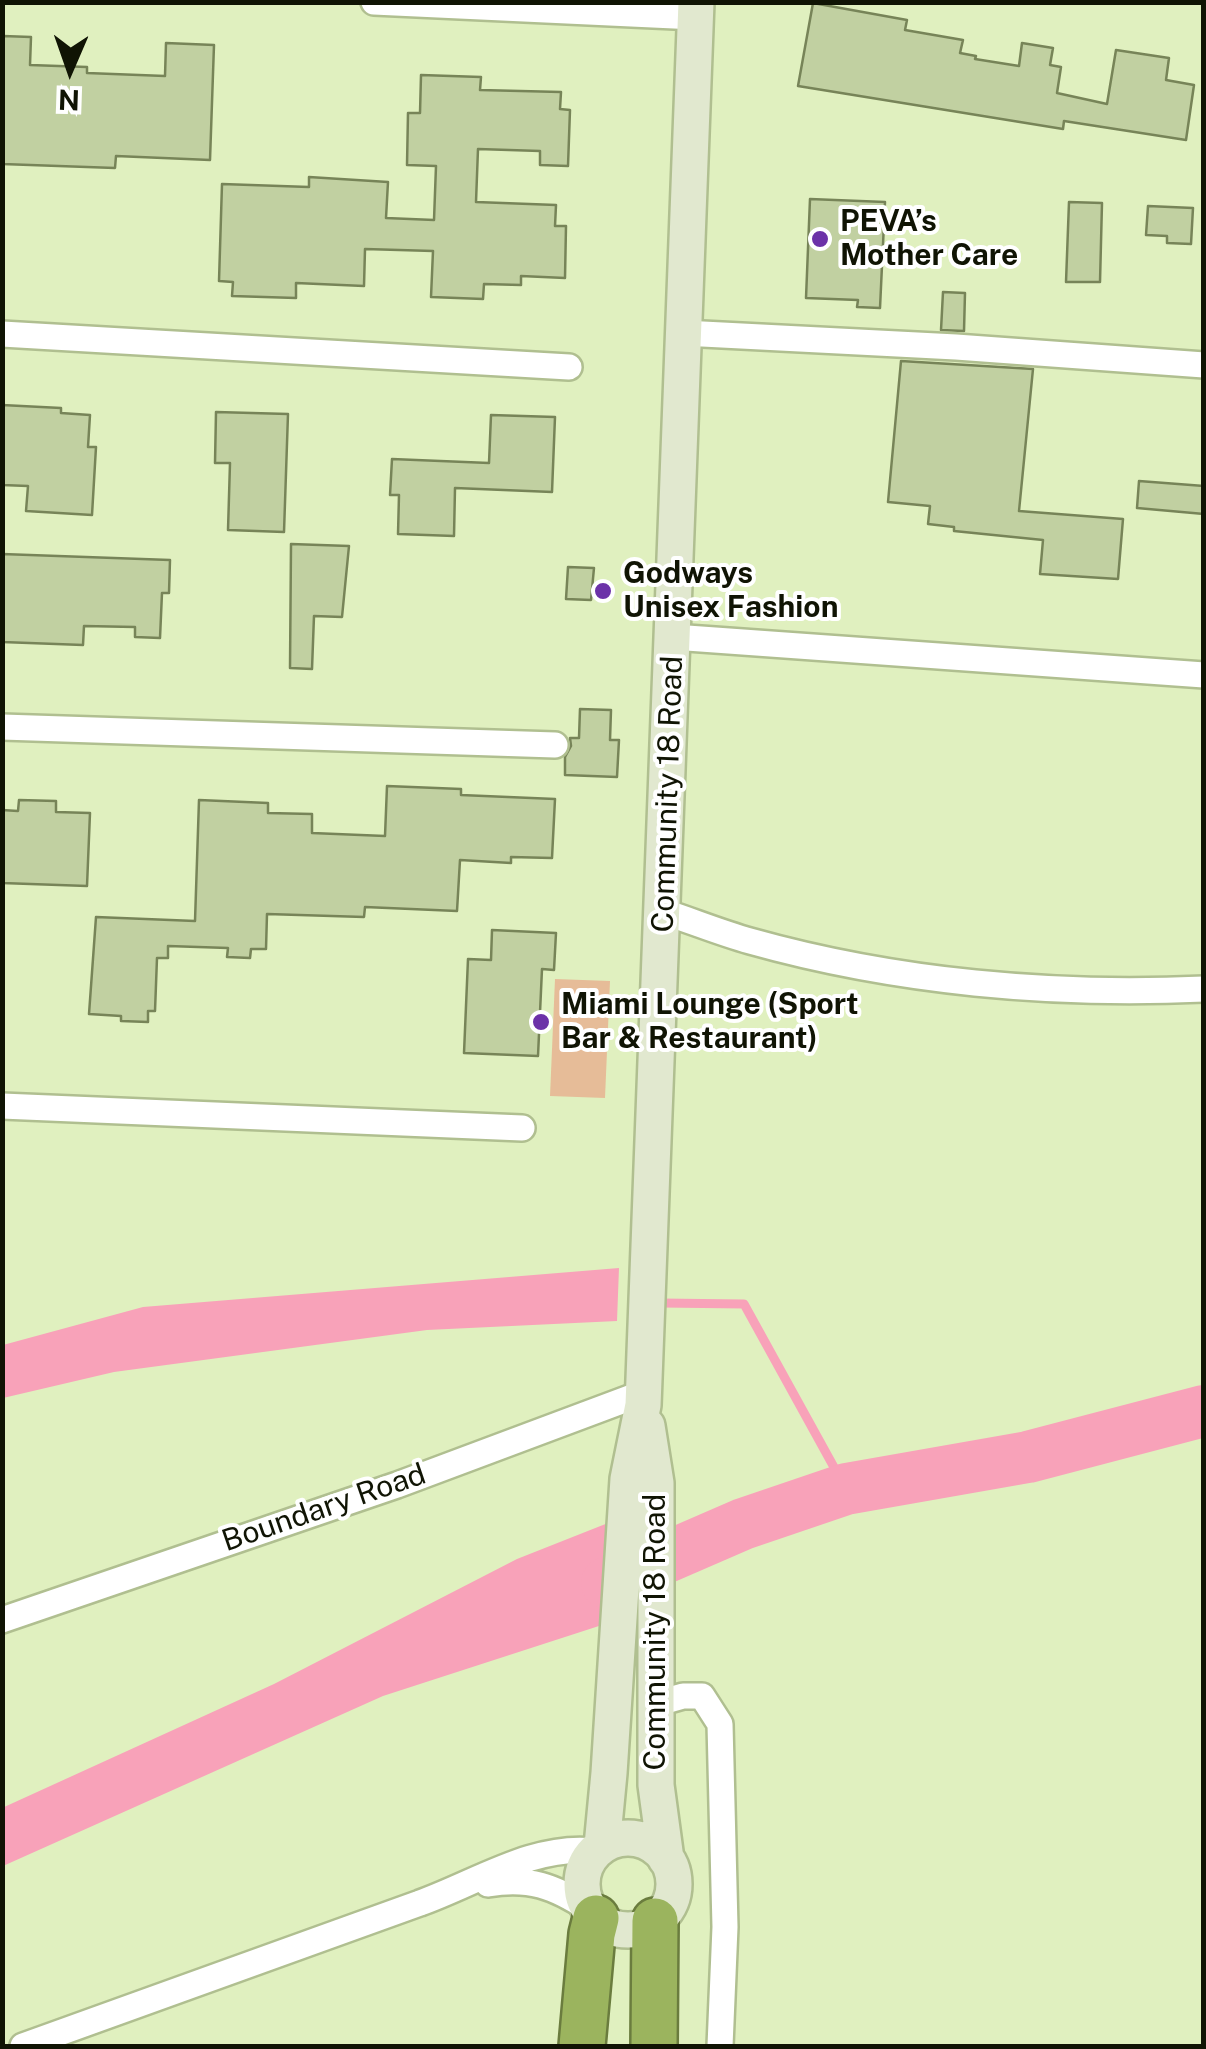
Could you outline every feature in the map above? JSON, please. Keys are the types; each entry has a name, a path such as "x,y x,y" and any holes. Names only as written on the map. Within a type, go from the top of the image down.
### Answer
{"highway":[{"path":"582,2046 592,1913"},
{"path":"654,2046 656,1921"}],"main road":[{"name":"Community 18 Road","path":"666,1859 656,1784 655,1689 642,1481 643,1399 696,10"},
{"name":"Community 18 Road","path":"598,1849 610,1773 614,1670 642,1481"},
{"path":"631,1838 657,1848 666,1859 672,1872 672,1899 656,1921 629,1930 606,1924 592,1913 581,1886 584,1871 598,1849 631,1838"}],"street":[{"path":"374,2 696,10"},
{"path":"2,334 569,367"},
{"path":"683,334 990,349 1204,365"},
{"path":"673,637 1204,675"},
{"path":"2,727 554,745"},
{"path":"664,912 749,941 894,971 1062,990 1204,989"},
{"path":"2,1106 522,1128"},
{"name":"Boundary Road","path":"2,1620 643,1399"},
{"path":"655,1689 702,1696 720,1724 725,1927 720,2046"},
{"path":"24,2046 463,1888 547,1852 598,1849"},
{"path":"463,1888 528,1881 562,1891 592,1913"}],"shaded area":[{"path":"555,979 610,981 605,1098 550,1096"},
{"path":"619,1268 617,1321 427,1330 114,1372 3,1398 3,1345 143,1307"},
{"path":"608,1523 602,1625 383,1696 3,1866 2,1808 274,1684 517,1559"}],"building":[{"path":"813,3 907,20 905,30 963,40 960,53 976,56 975,59 1019,66 1022,43 1053,48 1050,65 1061,67 1057,93 1107,104 1116,50 1169,58 1166,80 1194,85 1186,140 1064,121 1063,129 798,86"},
{"path":"3,36 31,37 30,65 87,67 87,73 165,76 166,43 214,45 210,160 116,156 115,168 2,164"},
{"path":"421,75 481,77 480,90 561,92 560,109 570,110 568,166 540,165 540,151 478,149 476,202 556,205 555,226 566,226 565,278 521,276 521,285 484,284 483,299 431,297 433,251 365,249 364,286 296,283 296,298 232,296 233,282 219,281 222,184 309,187 309,177 388,182 386,218 434,220 436,166 407,165 408,113 420,113"},
{"path":"810,199 885,202 880,308 857,307 858,300 806,298"},
{"path":"1069,202 1102,203 1100,282 1066,282"},
{"path":"1148,206 1193,208 1191,244 1167,243 1167,236 1146,235"},
{"path":"943,292 965,293 964,331 941,330"},
{"path":"901,361 1033,369 1019,511 1123,519 1118,579 1040,574 1043,540 954,531 954,527 928,524 930,506 888,502"},
{"path":"2,405 61,408 61,413 90,415 88,447 96,447 92,515 26,511 28,486 2,485"},
{"path":"216,412 288,414 284,532 228,530 230,463 215,463"},
{"path":"491,415 555,417 552,492 455,488 454,536 398,534 399,495 390,495 392,459 489,463"},
{"path":"1139,481 1204,486 1204,514 1137,508"},
{"path":"291,544 349,546 342,617 314,616 312,669 290,668"},
{"path":"2,554 170,560 169,593 162,593 160,638 135,637 135,627 84,626 83,645 2,642"},
{"path":"568,567 594,568 591,600 566,599"},
{"path":"580,709 611,710 610,740 619,740 617,777 565,775 570,738 579,738"},
{"path":"387,786 461,789 461,795 555,799 552,858 511,857 511,863 460,860 457,911 365,907 364,917 267,914 266,949 251,949 250,958 227,957 228,948 168,946 168,958 157,958 155,1011 148,1011 148,1022 89,1014 96,917 195,921 199,800 268,803 268,813 312,814 312,833 385,836"},
{"path":"19,800 56,801 56,812 90,813 87,886 2,883 2,810 18,811"},
{"path":"492,930 556,933 554,970 542,969 538,1056 464,1053 468,959 491,960"}],"waterway":[{"path":"661,1303 744,1304 846,1489"},
{"path":"607,1583 743,1524 846,1489 1028,1457 1204,1411"}],"place":[{"name":"PEVA’s Mother Care","path":"820,239"},
{"name":"Godways Unisex Fashion","path":"603,591"},
{"name":"Miami Lounge (Sport Bar & Restaurant)","path":"541,1022"}]}
